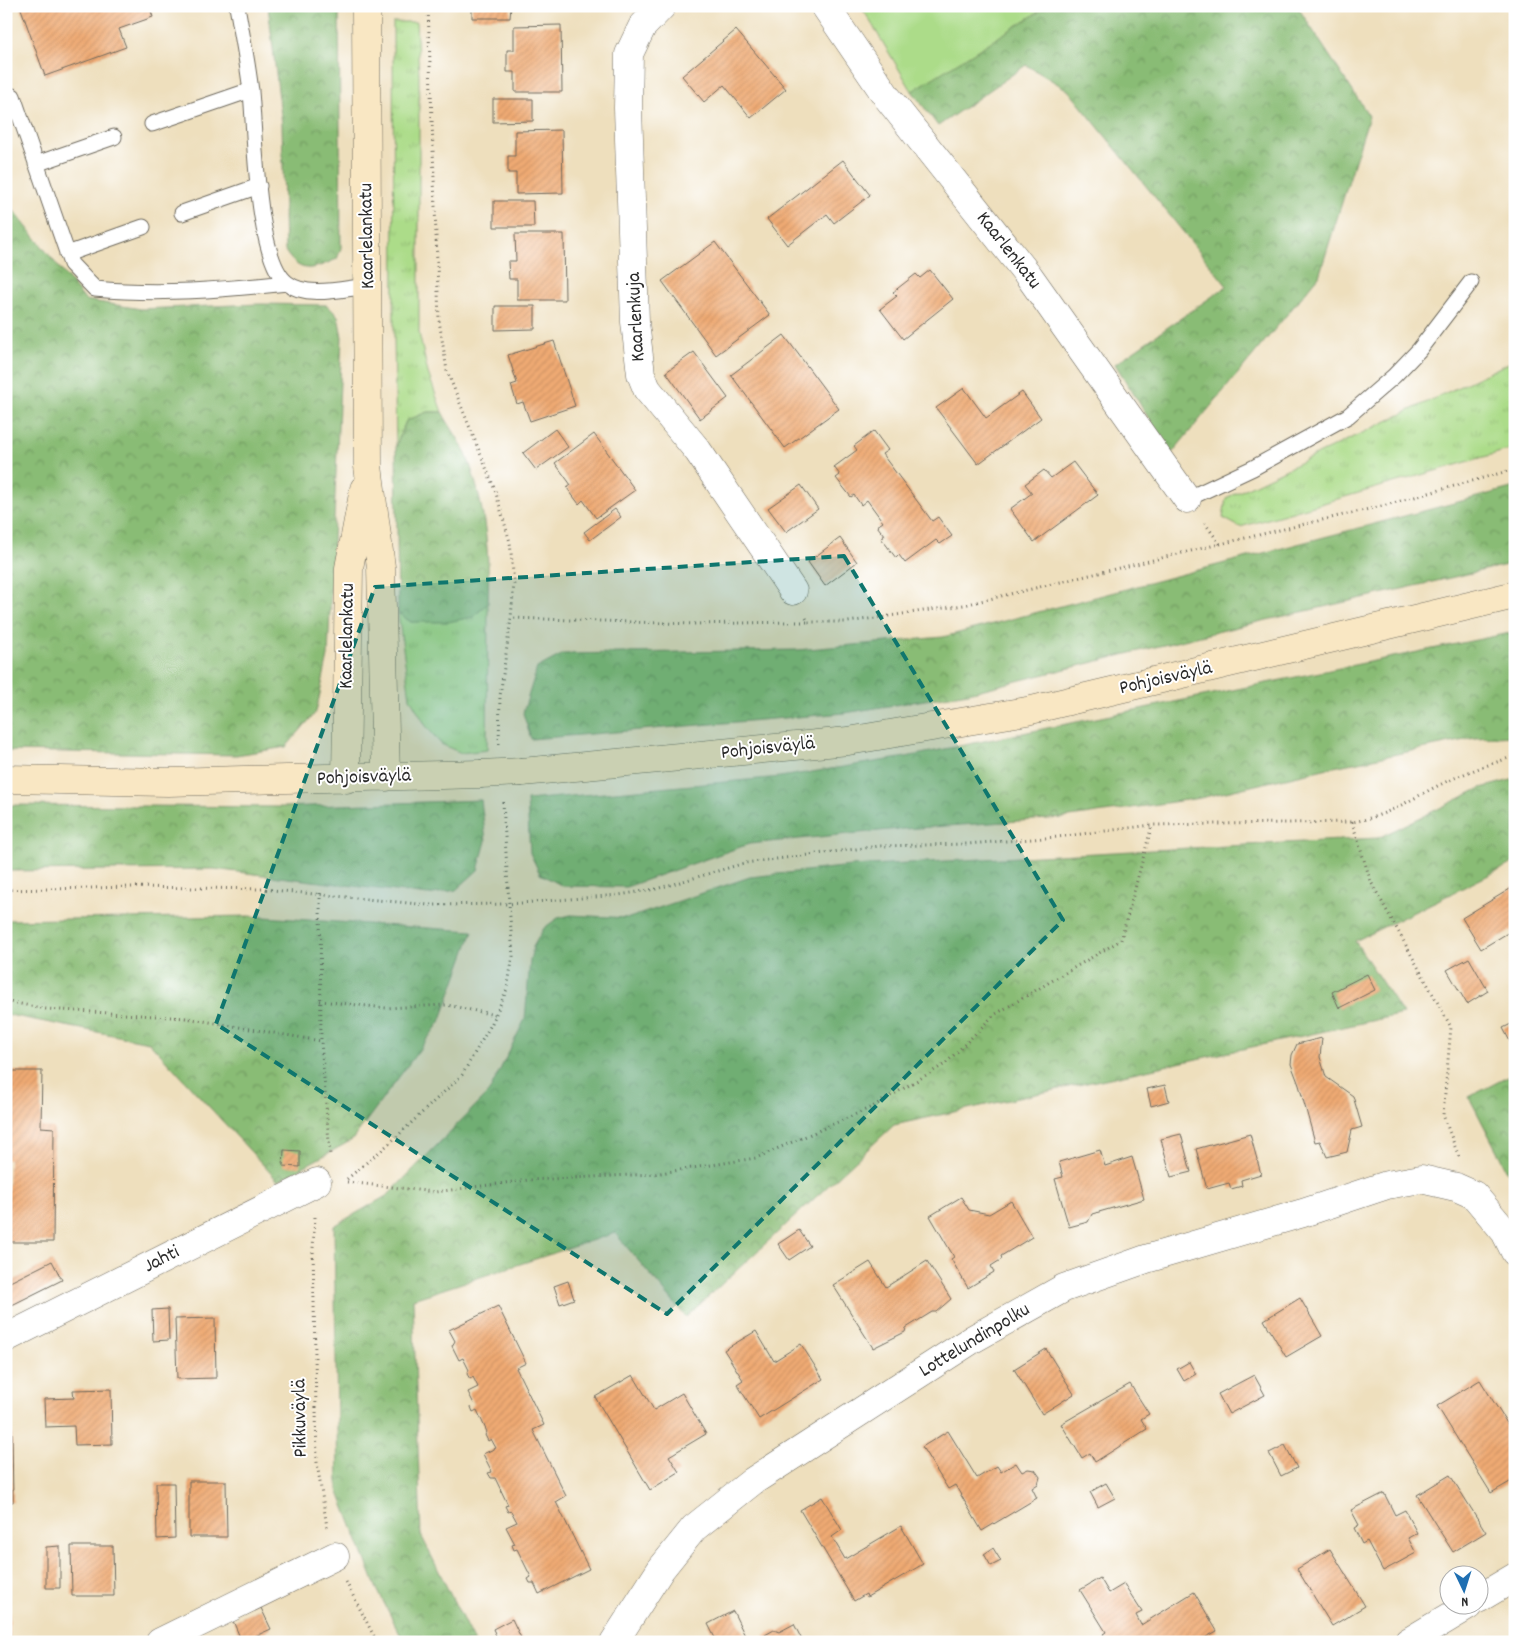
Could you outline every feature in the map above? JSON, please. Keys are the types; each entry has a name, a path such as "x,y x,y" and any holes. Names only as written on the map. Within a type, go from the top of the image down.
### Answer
{"main road":[{"name":"Kaarlelankatu","path":"366,6 368,466 382,567 386,777"},
{"name":"Kaarlelankatu","path":"346,778 349,568 368,466"},
{"name":"Pohjoisväylä","path":"6,779 168,782 480,774 522,772 848,741 1027,711 1515,595"}],"street":[{"name":"Kaarlenkuja","path":"662,6 642,27 629,54 628,108 635,322 637,356 641,374 647,389 698,451 793,590"},
{"name":"Kaarlenkatu","path":"825,6 887,97 1029,276 1187,499"},
{"name":"Jahti","path":"6,1338 331,1174"},
{"name":"Lottelundinpolku","path":"614,1642 661,1568 694,1528 753,1481 973,1339 1064,1288 1136,1262 1303,1213 1387,1185 1421,1179 1456,1187 1474,1195"},
{"path":"1474,1195 1505,1232 1515,1252"},
{"path":"160,1642 335,1556"},
{"path":"1488,1593 1515,1577"},
{"path":"1408,1642 1451,1616"}],"lane":[{"path":"237,6 250,90 263,229 270,257 287,283"},
{"path":"152,124 250,90"},
{"path":"12,96 71,264 95,289 138,293 210,291 287,283 307,292 368,286"},
{"path":"36,164 114,137"},
{"path":"182,214 259,186"},
{"path":"68,254 143,227"},
{"path":"1187,499 1253,468 1348,416 1394,376 1419,350 1471,282"}],"path":[{"path":"427,6 439,320 447,372 495,490 510,542 514,583 500,696 499,746"},
{"path":"511,618 694,624 848,622 964,605 1386,505 1515,469"},
{"path":"1187,499 1220,544"},
{"path":"793,590 808,622"},
{"path":"6,890 262,889 320,893 429,905 510,904 619,895 656,889 745,863 819,852 880,846 967,844 1031,839 1152,825 1352,822 1375,818 1473,769 1515,756"},
{"path":"331,1174 391,1142 462,1075 507,989 513,956 503,799"},
{"path":"1352,822 1371,882 1451,1027 1443,1115 1474,1195"},
{"path":"331,1174 435,1192 528,1180 654,1174 756,1158 872,1107 945,1064 994,1015 1121,940 1152,825"},
{"name":"Pikkuväylä","path":"320,893 321,1041 331,1174 313,1248 317,1463 323,1511 335,1556 377,1642"},
{"path":"6,1001 46,1009 186,1018 321,1041"},
{"path":"320,1001 386,1008 447,1005 495,1015"}],"highlighted area":[{"path":"844,556 1063,920 667,1314 216,1024 375,587"}],"green space":[{"path":"268,6 339,6 341,248 337,259 308,268 296,264 285,251 282,124"},
{"path":"861,6 1048,6 912,91"},
{"path":"1048,6 1297,6 1369,116 1319,276 1171,454 1115,364 1227,286 1068,90 1026,65 938,126 912,91"},
{"path":"393,22 416,22 419,74 419,333 428,373 442,412 427,412 406,421 396,446 394,338"},
{"path":"6,201 85,300 141,309 259,304 327,305 338,316 342,337 328,656 316,712 286,747 236,755 6,751"},
{"path":"1515,360 1515,448 1240,527 1223,518 1226,498"},
{"path":"427,412 442,412 465,453 479,494 487,548 488,603 473,617 448,622 411,622 398,613 396,446 406,421"},
{"path":"1515,487 1515,563 1245,625 968,693 845,713 531,739 523,713 537,668 563,654 797,650 943,637"},
{"path":"488,603 487,750 461,753 441,744 426,726 410,698 398,613 411,622 473,617"},
{"path":"1515,632 1515,736 1475,738 1324,769 1200,798 1063,818 889,830 749,844 626,887 563,886 540,874 530,853 527,800 780,777 906,757"},
{"path":"1515,779 1515,862 1355,941 1403,1014 894,1125 686,1317 615,1233 413,1299 421,1535 474,1642 404,1642 376,1587 338,1490 334,1226 388,1195 489,1092 525,1019 530,961 533,947 544,928 558,918 571,915 629,918 750,877 851,866 1378,838 1481,788"},
{"path":"481,800 486,841 478,870 456,890 428,895 213,869 6,871 6,805 282,807"},
{"path":"249,916 473,931 440,1022 352,1140 278,1181 149,1042 9,1015 6,1016 6,920"},
{"path":"1515,1073 1515,1186 1469,1097"}],"building":[{"path":"20,6 149,6 153,17 119,29 126,47 45,76"},
{"path":"472,6 511,6 510,18 472,18"},
{"path":"561,25 562,92 515,92 515,72 507,72 507,50 514,50 514,26"},
{"path":"736,30 786,89 751,118 724,85 704,102 682,76"},
{"path":"493,99 533,99 533,121 493,122"},
{"path":"562,130 563,193 516,194 516,173 508,173 508,156 515,156 515,131"},
{"path":"843,160 870,195 834,223 827,214 787,245 767,219"},
{"path":"494,201 533,201 534,227 494,227"},
{"path":"515,234 564,234 565,300 517,300 517,279 509,279 508,261 516,261"},
{"path":"715,242 770,315 716,355 662,281"},
{"path":"930,270 953,299 903,339 880,309 897,296 893,292 916,274 920,278"},
{"path":"495,306 535,306 535,329 495,330"},
{"path":"784,335 839,409 785,448 731,375"},
{"path":"554,341 575,406 530,421 523,402 517,404 511,385 517,383 508,355"},
{"path":"694,352 728,398 700,419 666,372"},
{"path":"964,388 986,418 1022,392 1041,418 978,464 936,408"},
{"path":"555,429 568,447 536,470 523,453"},
{"path":"874,431 888,450 882,454 932,521 938,517 952,536 940,544 936,540 905,563 899,555 896,558 881,538 885,536 877,526 883,522 867,500 861,505 854,495 851,497 836,478 840,475 834,467 857,450 854,446"},
{"path":"594,434 635,490 596,518 583,500 579,504 567,488 571,485 555,463"},
{"path":"1073,462 1098,495 1034,542 1010,509 1032,493 1025,484 1044,470 1051,478"},
{"path":"801,485 818,509 786,532 768,508"},
{"path":"615,509 621,517 590,540 584,532"},
{"path":"840,538 857,562 825,586 808,562"},
{"path":"1515,886 1515,937 1511,931 1481,949 1462,918"},
{"path":"1469,958 1488,991 1467,1004 1447,970"},
{"path":"1367,974 1375,990 1339,1008 1332,992"},
{"path":"1515,1022 1515,1051 1503,1028"},
{"path":"1322,1038 1320,1057 1326,1077 1353,1096 1362,1127 1352,1130 1347,1152 1327,1157 1320,1141 1315,1142 1291,1064 1292,1055 1297,1044"},
{"path":"6,1071 42,1071 41,1127 54,1128 53,1242 6,1242 9,1160 6,1160"},
{"path":"1165,1085 1169,1101 1151,1106 1147,1089"},
{"path":"1181,1134 1191,1172 1171,1177 1161,1139"},
{"path":"1250,1134 1261,1174 1241,1180 1242,1186 1231,1189 1229,1183 1207,1189 1196,1149"},
{"path":"284,1150 300,1151 300,1167 283,1166"},
{"path":"1100,1150 1105,1166 1132,1157 1144,1199 1092,1214 1088,1222 1069,1227 1055,1179 1063,1177 1059,1162"},
{"path":"961,1197 969,1210 989,1214 1011,1201 1032,1237 1001,1256 1002,1259 991,1266 994,1272 968,1288 951,1259 954,1257 930,1216"},
{"path":"799,1230 810,1246 789,1260 778,1244"},
{"path":"52,1261 62,1280 6,1308 6,1284"},
{"path":"927,1261 951,1299 936,1312 932,1312 906,1328 905,1332 873,1348 833,1285 870,1262 886,1287"},
{"path":"568,1281 574,1299 560,1304 554,1286"},
{"path":"1300,1298 1322,1336 1286,1357 1264,1320"},
{"path":"498,1306 526,1363 516,1368 544,1425 533,1430 566,1496 556,1502 589,1569 539,1594 534,1583 530,1583 528,1579 531,1577 517,1549 514,1550 512,1545 515,1544 506,1527 517,1522 511,1511 508,1512 505,1506 508,1505 495,1478 491,1478 488,1473 492,1472 483,1454 496,1448 491,1439 488,1441 485,1435 487,1432 477,1410 473,1412 471,1407 474,1404 468,1392 478,1387 473,1377 470,1379 467,1374 469,1370 463,1358 459,1360 452,1346 455,1341 449,1330"},
{"path":"168,1309 169,1340 153,1341 152,1310"},
{"path":"215,1318 216,1378 177,1379 175,1319"},
{"path":"756,1331 774,1361 801,1344 823,1379 759,1419 737,1384 743,1380 724,1350"},
{"path":"1046,1349 1074,1394 1042,1414 1014,1369"},
{"path":"1189,1362 1196,1374 1184,1381 1177,1369"},
{"path":"633,1375 654,1410 682,1393 706,1434 669,1456 679,1472 650,1490 595,1397"},
{"path":"1254,1375 1265,1395 1229,1414 1218,1394"},
{"path":"1480,1380 1515,1436 1515,1479 1491,1493 1437,1406"},
{"path":"1130,1384 1149,1414 1141,1419 1147,1429 1095,1462 1090,1453 1082,1458 1061,1424"},
{"path":"111,1389 112,1444 75,1445 74,1426 45,1427 44,1399 74,1398 73,1390"},
{"path":"948,1431 977,1478 997,1466 1001,1472 1016,1463 1022,1472 1028,1469 1035,1470 1040,1477 1038,1484 1032,1488 1037,1498 982,1531 955,1485 948,1489 922,1447"},
{"path":"6,1433 12,1433 13,1502 6,1502"},
{"path":"1285,1445 1297,1468 1281,1476 1269,1453"},
{"path":"1450,1475 1486,1532 1453,1552 1417,1495"},
{"path":"189,1481 226,1481 227,1537 189,1537"},
{"path":"156,1483 174,1483 175,1538 157,1539"},
{"path":"1106,1483 1115,1498 1098,1507 1090,1492"},
{"path":"1384,1493 1395,1515 1405,1510 1417,1533 1408,1538 1416,1553 1383,1571 1367,1541 1362,1544 1354,1528 1359,1525 1351,1510"},
{"path":"822,1497 842,1530 832,1537 845,1559 901,1526 923,1564 867,1597 866,1594 854,1601 800,1510"},
{"path":"60,1546 60,1588 46,1588 46,1547"},
{"path":"71,1546 113,1546 114,1596 72,1596"},
{"path":"993,1548 1001,1561 991,1566 984,1554"},
{"path":"1330,1549 1365,1606 1332,1626 1297,1569"},
{"path":"1100,1578 1109,1593 1124,1584 1142,1612 1136,1615 1141,1625 1194,1592 1217,1631 1197,1642 1108,1642 1103,1634 1106,1632 1080,1590"},
{"path":"6,1596 9,1596 10,1642 6,1642"},
{"path":"261,1608 271,1629 242,1642 233,1621"},
{"path":"733,1611 748,1642 717,1642 708,1624"},
{"path":"512,1619 523,1642 499,1642 493,1629"},
{"path":"794,1624 803,1642 760,1642 764,1640 765,1635 774,1630 779,1632"}]}
